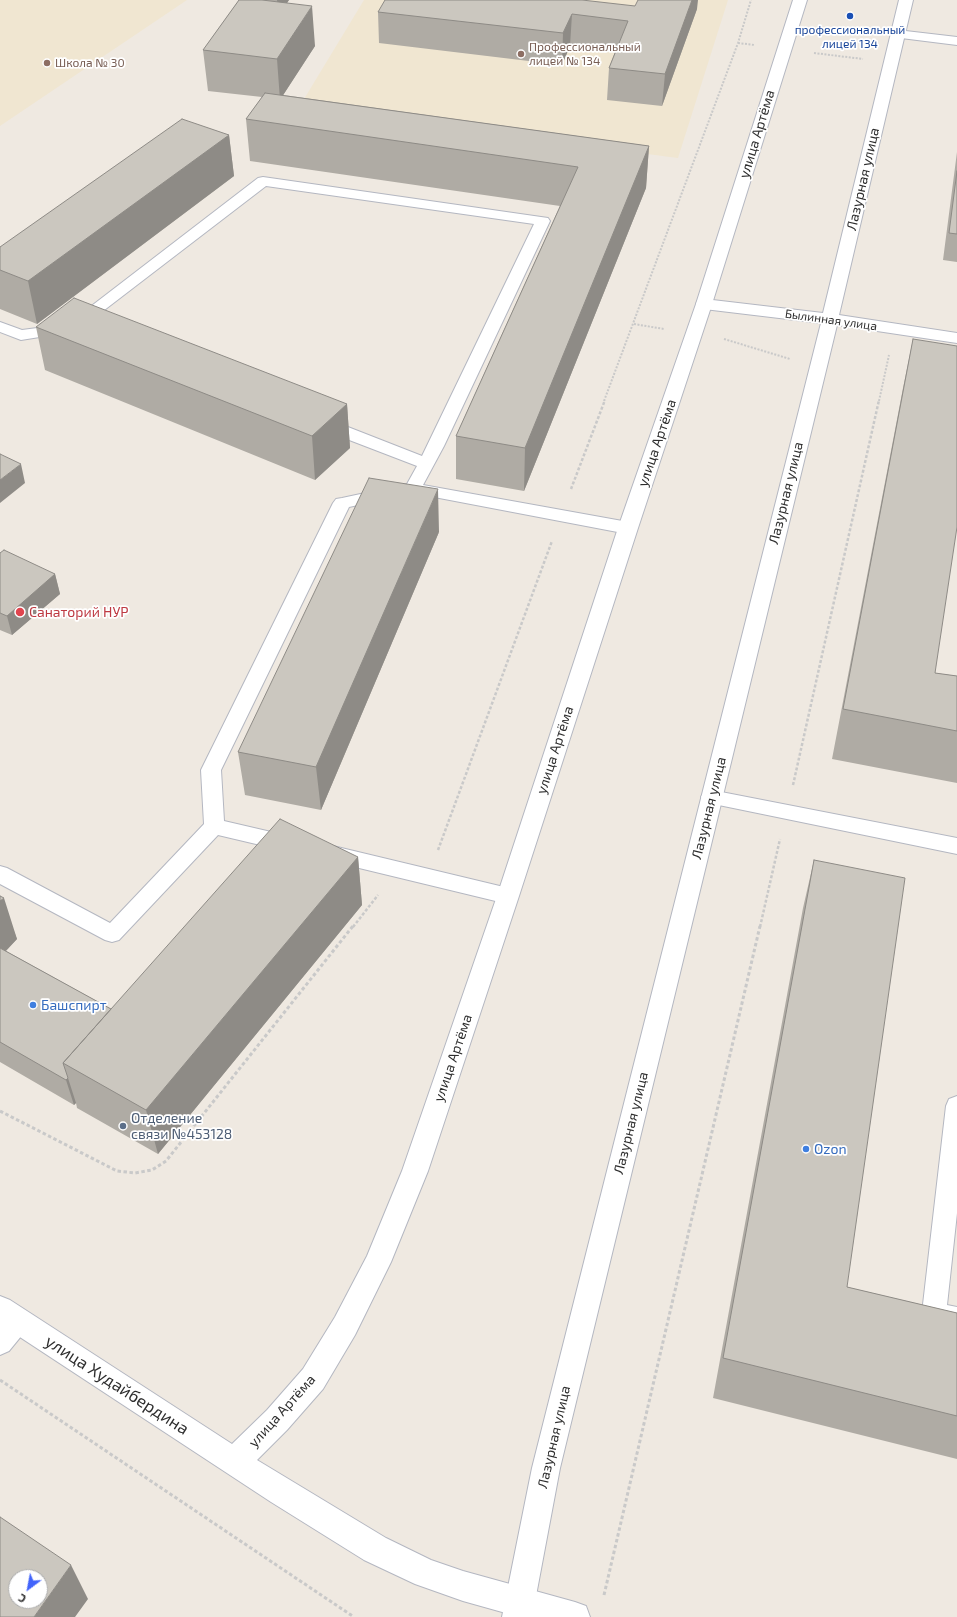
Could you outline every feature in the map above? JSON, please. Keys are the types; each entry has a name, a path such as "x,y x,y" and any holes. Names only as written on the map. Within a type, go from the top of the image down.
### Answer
{"street":[{"name":"улица Артёма","path":"235,1461 277,1420 313,1379 345,1326 378,1262 415,1171 508,896 628,528 704,304 800,0"},
{"name":"Лазурная улица","path":"518,1610 546,1468 818,368 906,0"},
{"name":"Былинная улица","path":"704,304 830,319 957,338"},
{"name":"улица Худайбердина","path":"9,1315 281,1492 375,1549 426,1573 463,1586 518,1610 575,1617"}],"lane":[{"path":"897,34 957,41"},
{"path":"0,327 21,335 80,331 263,181 543,220 427,464 413,488"},
{"path":"309,418 427,464"},
{"path":"0,874 112,934 214,826 211,770 342,503 413,488 628,528"},
{"path":"711,797 957,846"},
{"path":"214,826 508,896"},
{"path":"957,1106 934,1313 957,1319"},
{"path":"0,1343 9,1315"}],"path":[{"path":"428,877 561,515 634,324 738,43 751,0"},
{"path":"738,43 755,45"},
{"path":"810,52 890,63"},
{"path":"634,324 669,329"},
{"path":"603,1598 786,812 895,328"},
{"path":"724,338 818,368"},
{"path":"0,1111 117,1171 135,1173 152,1170 166,1161 398,870"},
{"path":"0,1380 354,1617"}],"shaded area":[{"name":"Школа № 30","path":"0,0 187,0 0,126"},
{"name":"Профессиональный лицей № 134","path":"364,0 728,0 678,158 298,109"}],"building":[{"path":"239,0 262,0 312,6 277,59 203,50"},
{"path":"385,0 582,0 635,6 638,0 692,0 665,74 609,68 628,21 572,14 563,33 378,12"},
{"path":"265,93 649,146 525,448 456,436 578,167 246,119"},
{"path":"182,119 229,135 28,281 0,270 0,247"},
{"path":"957,171 957,234 949,233"},
{"path":"74,298 347,404 312,436 36,327"},
{"path":"913,339 957,346 957,527 935,673 957,676 957,731 843,709"},
{"path":"0,454 21,464 0,480"},
{"path":"369,478 438,489 316,767 238,752"},
{"path":"4,550 55,574 7,616 0,613 0,553"},
{"path":"280,819 358,857 146,1110 63,1063"},
{"path":"814,860 905,878 847,1287 957,1313 957,1416 723,1358"},
{"path":"0,948 111,1009 63,1063 68,1078 66,1080 0,1042"},
{"path":"0,1517 71,1565 48,1597 48,1569 8,1569 8,1609 40,1609 34,1617 0,1617"}],"place":[{"name":"профессиональный лицей 134","path":"850,16"},
{"name":"Профессиональный лицей № 134","path":"521,54"},
{"name":"Школа № 30","path":"47,63"},
{"name":"Санаторий НУР","path":"20,612"},
{"name":"Башспирт","path":"33,1005"},
{"name":"Отделение связи №453128","path":"123,1126"},
{"name":"Ozon","path":"806,1149"}]}
